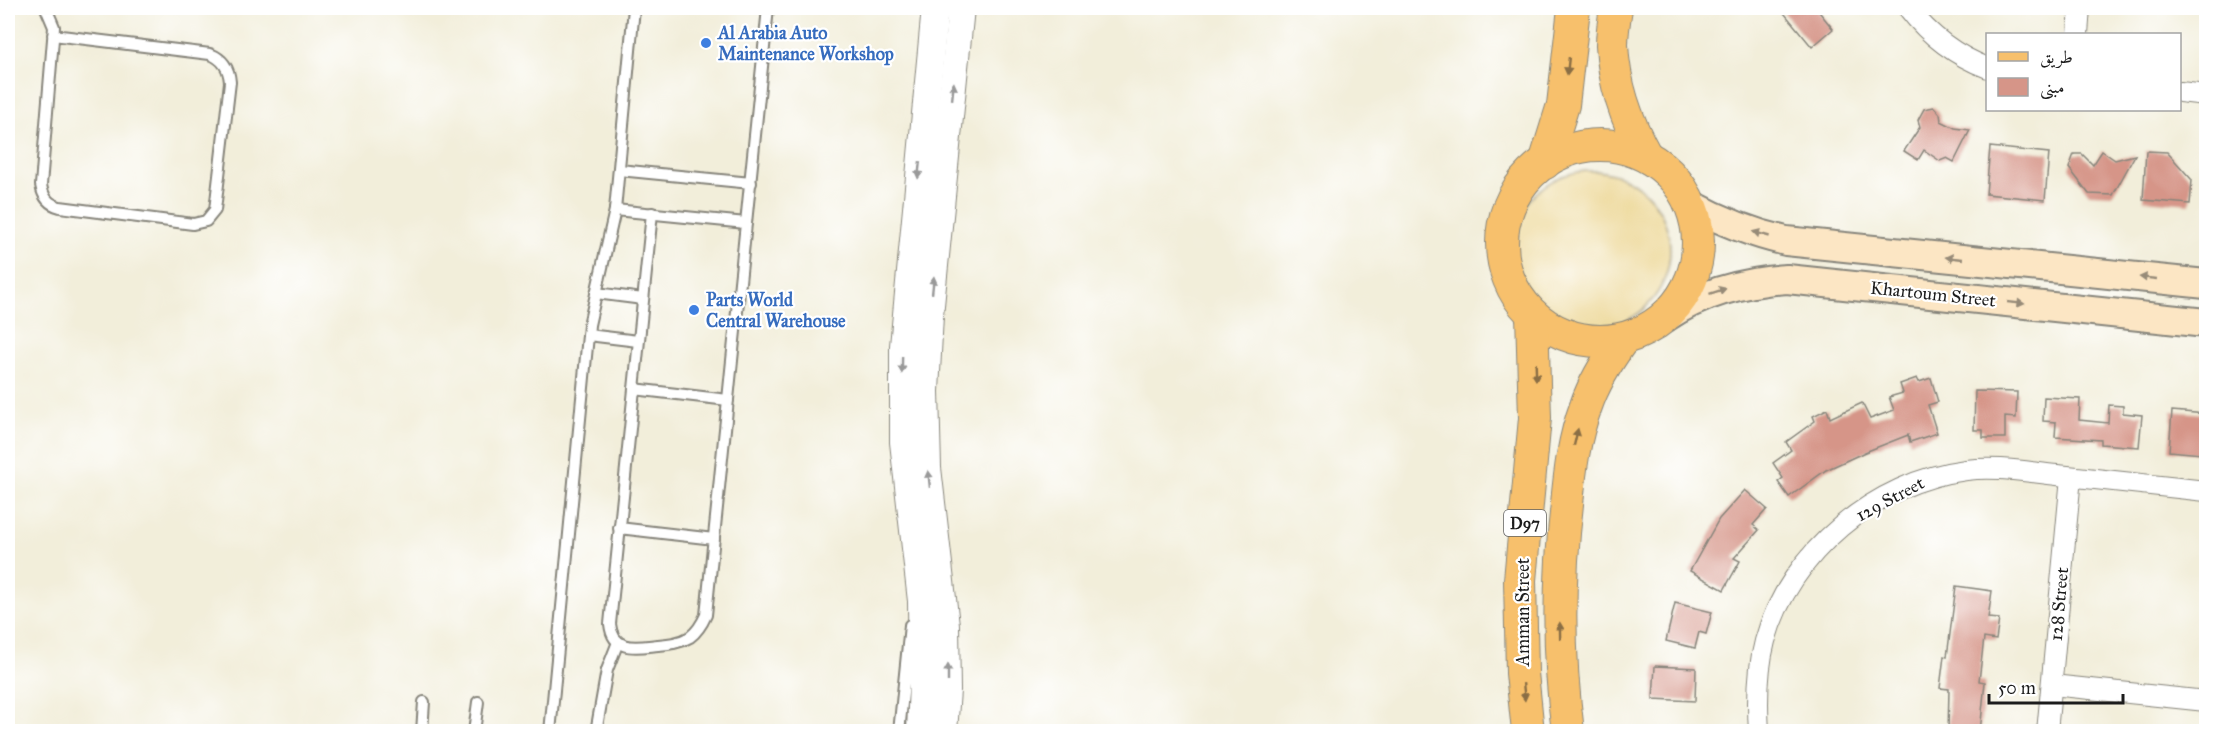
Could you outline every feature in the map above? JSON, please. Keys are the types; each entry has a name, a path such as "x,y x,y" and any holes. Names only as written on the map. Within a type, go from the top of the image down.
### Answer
{"main road":[{"path":"1545,162 1563,105 1574,8"},
{"path":"1616,8 1612,43 1618,87 1633,133 1646,156"},
{"path":"1594,146 1626,149 1646,156 1664,169 1679,185 1690,204 1697,227 1698,252 1695,268 1682,298 1666,317 1646,330 1623,339 1599,342 1575,338 1552,328 1532,314 1507,272 1503,248 1505,223 1513,200 1527,179 1545,162 1563,152 1594,146"},
{"name":"Khartoum Street","path":"1690,204 1738,228 1786,241 2206,284"},
{"name":"Khartoum Street","path":"1666,317 1681,307 1723,289 1765,280 1787,279 2206,323"},
{"name":"Amman Street","path":"1528,732 1522,673 1520,580 1536,418 1532,314"},
{"name":"Amman Street","path":"1568,732 1561,655 1560,602 1564,527 1572,458 1578,431 1596,382 1623,339"}],"street":[{"path":"920,732 922,642 918,574 903,442 903,346 934,8"},
{"path":"944,732 947,690 946,625 928,468 926,391 930,315 961,8"},
{"path":"1908,8 1943,42 1964,57 1986,67"},
{"path":"2078,33 2080,8"},
{"path":"2181,92 2206,95"},
{"name":"129 Street","path":"1759,732 1760,663 1773,617 1783,598 1807,561 1840,527 1902,488 1966,469 2000,469 2206,491"},
{"name":"128 Street","path":"2047,732 2071,477"},
{"path":"2052,686 2206,701"}],"lane":[{"path":"46,8 52,19 53,35 41,185 45,197 54,206 60,207 193,224 206,221 215,210 230,82 227,67 223,61 210,54 53,35"},
{"path":"550,732 588,335 615,210 634,8"},
{"path":"652,213 610,624 610,631 618,642 630,647 681,641 697,631 706,615 768,8"},
{"path":"619,170 750,183"},
{"path":"615,210 746,223"},
{"path":"596,293 643,299"},
{"path":"588,335 638,341"},
{"path":"634,389 728,400"},
{"path":"619,528 714,539"},
{"path":"899,732 907,648 918,574"},
{"path":"596,732 607,670 618,642"},
{"path":"422,732 424,702"},
{"path":"474,732 478,702"}],"sand":[{"path":"1591,171 1607,172 1621,177 1635,184 1647,194 1657,206 1664,220 1669,234 1669,266 1664,280 1657,294 1647,306 1635,316 1621,323 1607,328 1591,329 1575,328 1561,323 1547,316 1535,306 1525,294 1518,280 1513,266 1512,250 1513,234 1518,220 1525,206 1535,194 1547,184 1561,177 1575,172"}],"building":[{"path":"1780,8 1816,8 1833,29 1812,47"},
{"path":"1934,107 1940,114 1941,121 1955,128 1970,130 1954,162 1947,158 1940,161 1924,150 1918,160 1904,151 1920,127 1918,120 1924,109"},
{"path":"1990,147 2049,153 2045,200 1986,194"},
{"path":"2102,151 2115,160 2135,155 2113,195 2089,194 2069,168 2074,154 2082,154 2093,165"},
{"path":"2146,151 2167,152 2192,180 2190,204 2143,200"},
{"path":"1917,378 1919,382 1931,378 1938,402 1928,405 1937,433 1910,442 1908,435 1865,452 1826,470 1789,497 1778,482 1783,478 1773,463 1791,450 1786,442 1815,421 1813,416 1827,409 1830,418 1862,403 1870,419 1894,410 1889,397 1903,393 1900,384"},
{"path":"1975,391 2017,392 2016,418 2005,417 2005,438 1983,438 1983,430 1974,430"},
{"path":"2044,397 2080,399 2079,420 2108,423 2109,405 2123,406 2123,413 2142,415 2139,447 2101,444 2101,440 2055,437 2056,422 2043,421"},
{"path":"2172,411 2206,414 2202,454 2169,451"},
{"path":"1745,490 1767,509 1753,525 1759,530 1734,558 1740,561 1724,590 1690,571 1719,519"},
{"path":"1956,586 1992,591 1988,618 1999,619 1996,640 1984,638 1979,681 1985,682 1980,732 1948,732 1949,689 1940,688 1944,656 1947,657"},
{"path":"1675,603 1712,612 1706,634 1699,632 1695,648 1666,641"},
{"path":"1655,666 1696,668 1695,701 1653,699"}],"place":[{"name":"Al Arabia Auto Maintenance Workshop","path":"706,43"},
{"name":"Parts World Central Warehouse","path":"694,310"}]}
